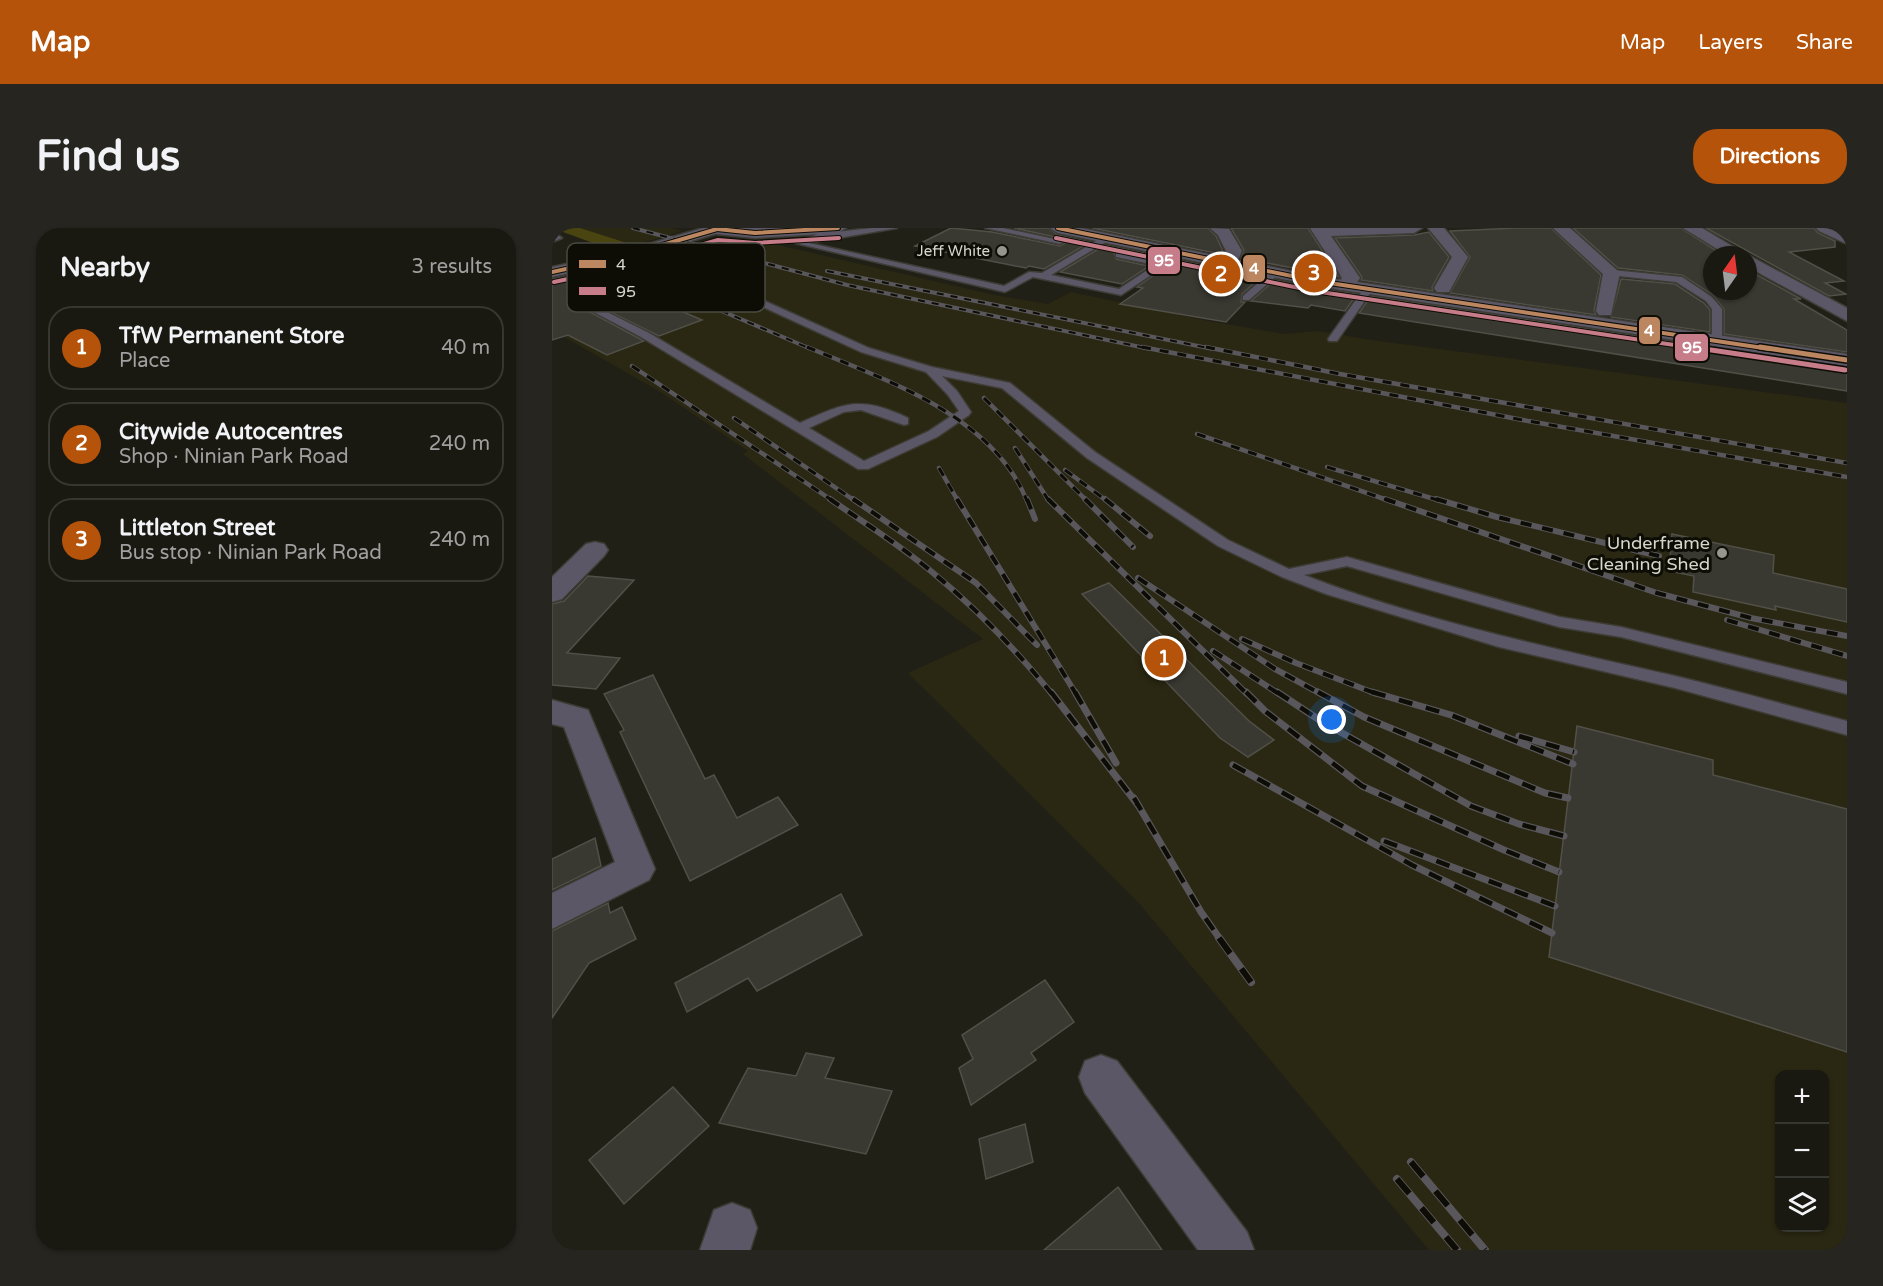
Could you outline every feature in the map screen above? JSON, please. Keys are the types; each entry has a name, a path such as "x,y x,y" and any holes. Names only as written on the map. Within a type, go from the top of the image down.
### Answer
{"main road":[{"path":"668,243 719,228"},
{"path":"552,272 567,269"}],"street":[{"path":"719,228 755,233 838,228"},
{"path":"1218,228 1224,232 1234,251 1232,257 1223,262"},
{"path":"1319,230 1414,228"},
{"path":"1436,228 1460,257 1443,288"},
{"path":"1561,228 1612,273 1605,311"},
{"path":"1691,228 1723,246"},
{"path":"1824,228 1847,239"},
{"path":"1319,230 1351,278 1345,286"},
{"path":"1059,235 1106,238 1345,286 1847,360"},
{"path":"1757,265 1846,314"},
{"path":"552,593 595,550"},
{"path":"552,712 578,718 636,869 552,912"},
{"path":"1101,1077 1229,1250"}],"lane":[{"path":"893,228 818,237 799,243 1005,289 1032,274 1121,292 1161,265 1119,255"},
{"path":"989,228 1059,235"},
{"path":"1043,276 1106,238"},
{"path":"1246,298 1275,273"},
{"path":"1612,273 1679,279 1710,298 1718,309 1717,341"},
{"path":"1333,339 1368,289"},
{"path":"765,304 865,350 930,370 1006,385 1091,455 1223,543 1331,591 1505,643 1675,682 1847,728"},
{"path":"600,312 645,335 863,466 933,434 965,412 953,393 930,370"},
{"path":"799,428 848,407 867,405 904,421"},
{"path":"1287,573 1347,561 1559,622 1621,632 1847,688"}],"shaded area":[{"path":"552,228 580,228 627,243 593,243"},
{"path":"563,228 671,228 682,231 642,243 601,243"},
{"path":"752,239 994,295 1048,304 1071,292 1203,320 1284,334 1317,331 1847,403 1847,1250 1429,1250 1138,902 908,673 983,639 743,454 748,451 659,391 552,330 552,294 567,290 567,312 765,312 765,243 703,243"}],"building":[{"path":"951,228 992,232 1060,246 1065,243 1064,239 1014,228 1048,228 1058,235 1090,242 1044,269 1029,266 1026,268 915,246"},
{"path":"1092,228 1208,228 1216,236 1223,251 1220,254"},
{"path":"1231,228 1308,228 1339,277 1241,258 1244,250"},
{"path":"1551,228 1601,275 1594,311 1596,315 1450,293 1470,257 1450,231"},
{"path":"1573,228 1681,228 1709,246 1703,246 1703,289 1682,275 1618,268"},
{"path":"1706,228 1814,228 1818,233 1835,241 1835,247 1789,252 1844,281 1825,283 1846,294 1829,296 1757,256 1757,246 1739,246"},
{"path":"1429,232 1449,257 1432,287 1433,291 1361,280 1362,277 1335,238 1414,235"},
{"path":"1105,245 1261,277 1242,294 1241,302 1245,302 1226,322 1120,304 1143,288 1137,287 1168,265 1159,258 1116,251 1114,253 1116,259 1149,266 1122,284 1060,272"},
{"path":"1757,275 1801,299 1794,299 1847,330 1847,352 1724,334 1724,309 1717,300 1757,300"},
{"path":"567,276 567,312 590,312 644,341 607,355 568,335 552,340 552,279"},
{"path":"1621,279 1675,284 1704,303 1710,310 1710,332 1611,317"},
{"path":"1275,280 1357,294 1345,311 1311,305 1308,308 1251,301"},
{"path":"1371,296 1847,368 1847,391 1359,313"},
{"path":"610,312 683,312 702,320 659,336"},
{"path":"1672,534 1774,555 1773,573 1847,589 1847,622 1775,606 1776,610 1693,592 1694,576 1669,571"},
{"path":"588,576 634,580 567,653 620,658 596,689 552,685 552,604 564,601"},
{"path":"1109,583 1249,721 1274,740 1248,757 1220,738 1082,594"},
{"path":"653,675 705,779 714,775 737,818 778,797 798,825 690,881 620,732 624,730 604,694"},
{"path":"1577,726 1713,760 1713,775 1847,809 1847,1052 1549,957"},
{"path":"595,838 601,866 552,890 552,859"},
{"path":"841,894 862,935 757,991 748,978 687,1012 675,983"},
{"path":"608,903 610,913 622,907 636,939 589,963 552,1018 552,931"},
{"path":"1045,980 1074,1022 1031,1053 1036,1060 971,1105 959,1068 973,1059 962,1035"},
{"path":"806,1053 834,1058 825,1078 892,1091 866,1154 719,1123 748,1068 796,1076"},
{"path":"673,1087 709,1126 624,1204 589,1160"},
{"path":"1025,1124 1033,1162 986,1179 979,1139"},
{"path":"1118,1187 1162,1250 1044,1250"}],"railway":[{"path":"633,228 689,243"},
{"path":"765,263 847,285 1150,349"},
{"path":"827,271 1213,349"},
{"path":"724,312 811,349"},
{"path":"807,347 902,388 934,404 963,423 989,445 1011,471 1027,501"},
{"path":"1142,347 1528,421 1847,477"},
{"path":"1206,347 1340,374 1847,463"},
{"path":"632,366 833,501"},
{"path":"984,398 1133,547"},
{"path":"734,418 855,501"},
{"path":"1197,434 1390,501"},
{"path":"1015,448 1049,501"},
{"path":"1327,467 1441,501"},
{"path":"939,468 958,501"},
{"path":"1065,470 1107,501"},
{"path":"830,499 920,562 964,600 995,630 1052,694"},
{"path":"853,499 976,583 1037,645"},
{"path":"957,499 1076,694"},
{"path":"1027,499 1035,519"},
{"path":"1048,499 1247,694"},
{"path":"1105,499 1150,536"},
{"path":"1385,499 1657,593 1751,618 1847,636"},
{"path":"1436,499 1497,517 1659,556"},
{"path":"1138,578 1275,669 1321,694"},
{"path":"1727,620 1847,656"},
{"path":"1242,639 1296,663 1377,694"},
{"path":"1213,651 1279,694"},
{"path":"1051,692 1138,805"},
{"path":"1075,692 1116,763"},
{"path":"1246,692 1265,711 1362,786 1504,850 1559,872"},
{"path":"1277,692 1321,721 1471,806 1519,824 1564,836"},
{"path":"1318,692 1364,717 1545,793 1568,798"},
{"path":"1372,692 1451,715 1573,764"},
{"path":"1519,736 1574,752"},
{"path":"1233,765 1412,865 1552,933"},
{"path":"1134,798 1201,912 1220,939"},
{"path":"1384,841 1555,906"},
{"path":"1219,938 1251,982"},
{"path":"1411,1162 1485,1250"},
{"path":"1397,1179 1457,1250"}],"transit line":[{"name":"4","path":"717,229 755,233 838,228"},
{"name":"4","path":"1058,228 1316,281 1847,360"},
{"name":"4","path":"669,243 717,229"},
{"name":"95","path":"755,243 839,238"},
{"name":"95","path":"1056,238 1314,291 1845,370"},
{"name":"95","path":"708,243 718,240 755,243"},
{"name":"4","path":"552,272 567,269"},
{"name":"95","path":"554,282 567,279"}],"place":[{"name":"Jeff White","path":"1002,251"},
{"name":"Littleton Street","path":"1314,273"},
{"name":"Citywide Autocentres","path":"1221,274"},
{"name":"Underframe Cleaning Shed","path":"1722,553"},
{"name":"TfW Permanent Store","path":"1164,658"}]}
